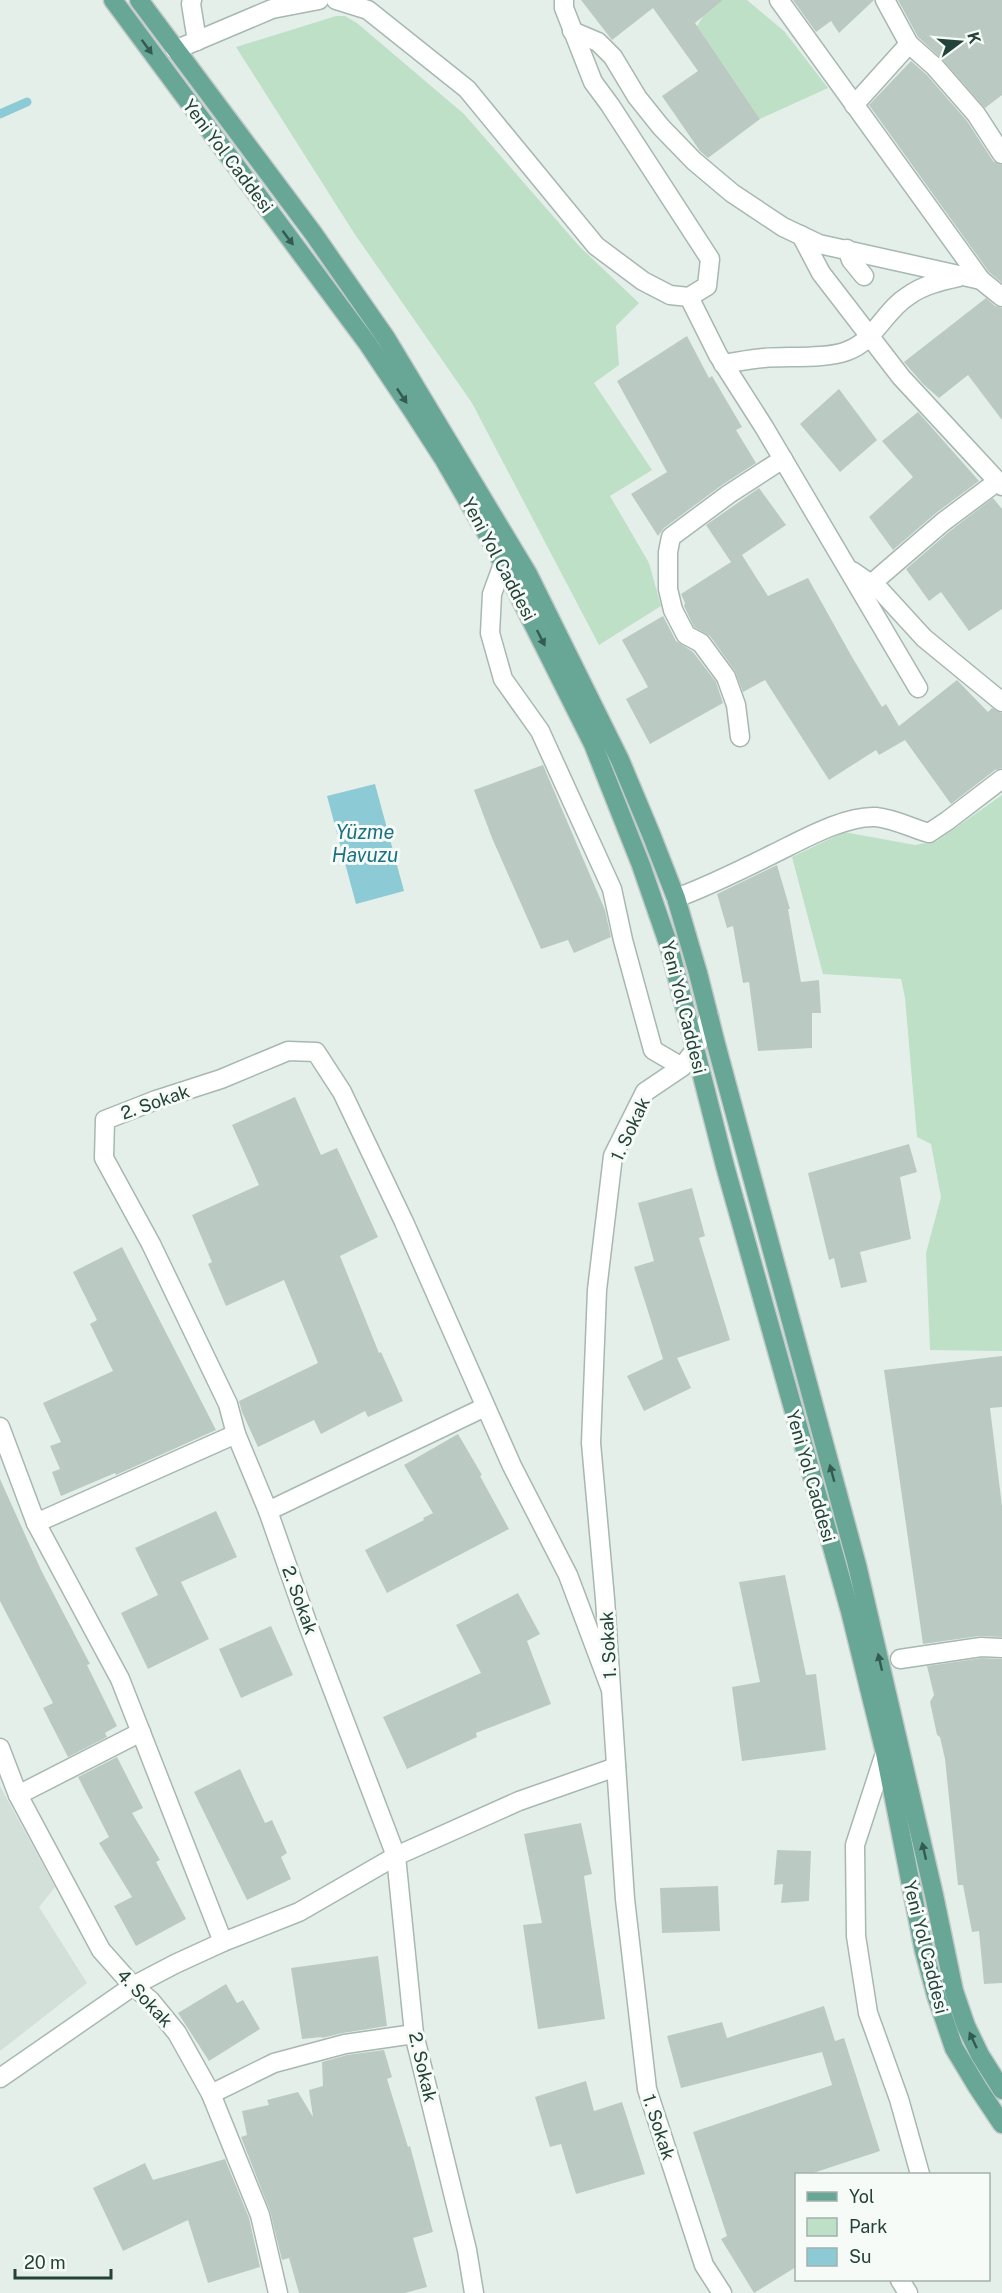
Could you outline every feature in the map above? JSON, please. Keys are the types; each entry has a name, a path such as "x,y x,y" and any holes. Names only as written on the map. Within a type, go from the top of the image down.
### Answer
{"main road":[{"name":"Yeni Yol Caddesi","path":"112,0 368,344 443,458 503,564 593,744 637,855 669,945 784,1383 850,1611 885,1753 921,1939 936,1995 954,2048 1002,2124"},
{"name":"Yeni Yol Caddesi","path":"139,0 306,223 380,328 528,574 620,759 676,898 709,1016 857,1565 932,1884 954,1991 966,2026 980,2055 1002,2090"}],"street":[{"path":"192,0 197,41"},
{"path":"175,50 272,9 319,0"},
{"path":"336,0 368,10 466,89 596,246 643,281 670,295 689,297 707,286 710,259 593,82 564,8 564,0"},
{"path":"779,0 972,278"},
{"path":"885,0 909,44 935,67 976,114 1002,154"},
{"path":"572,30 597,42 614,57 637,97 661,128 694,161 732,193 783,227 819,244 972,278 1001,293"},
{"path":"854,105 909,44"},
{"path":"801,235 821,273 901,377 1000,483 943,522 871,584"},
{"path":"847,249 851,260 864,276"},
{"path":"723,364 846,351 870,337 907,296 930,284 972,278"},
{"path":"689,297 723,364 783,459 918,688"},
{"path":"740,737 736,705 726,677 701,643 687,635 673,610 668,590 668,552 671,537 729,494 783,459"},
{"path":"503,564 492,594 490,633 503,679 540,731 612,889 623,940 653,1050 682,1066"},
{"path":"848,569 881,591 924,638 1002,702"},
{"path":"676,898 700,889 818,831 852,821 873,817 893,820 929,833 1002,779"},
{"name":"1. Sokak","path":"709,1016 695,1050 682,1066 645,1092 613,1156 597,1290 591,1443 605,1599 625,1899 647,2089 704,2265 722,2293"},
{"name":"2. Sokak","path":"474,2293 467,2250 414,2034 396,1856 312,1636 268,1511 236,1434 228,1404 151,1244 105,1158 105,1120 220,1079 288,1051 316,1052 342,1092 404,1222 485,1407"},
{"path":"268,1511 485,1407 512,1466 568,1575 610,1687"},
{"path":"0,1427 36,1524 120,1679 223,1942"},
{"path":"36,1524 236,1434"},
{"path":"900,1659 981,1647 1002,1648"},
{"path":"18,1795 141,1732"},
{"name":"4. Sokak","path":"0,1748 18,1795 101,1950 133,1986 150,2000 177,2033 211,2094 260,2215 278,2293"},
{"path":"885,1753 855,1845 856,1936 868,2013 899,2099 919,2173"},
{"path":"0,2078 133,1986 223,1942 299,1912 396,1856 519,1801 616,1767"},
{"path":"211,2094 274,2063 345,2044 414,2034"}],"shaded area":[{"path":"0,1786 55,1887 39,1907 87,1983 0,2051"}],"green space":[{"path":"723,0 747,0 784,31 828,88 760,119 697,26 704,15"},
{"path":"336,16 345,16 357,23 464,114 580,247 639,303 616,326 619,365 594,383 652,470 610,496 649,563 661,606 599,645 472,403 354,233 236,47"},
{"path":"1002,795 1002,1351 930,1350 926,1253 941,1197 931,1144 917,1137 905,998 901,979 823,974 792,857 844,832 915,845 937,841"}],"water":[{"name":"Yüzme Havuzu","path":"375,784 404,891 356,904 327,796"}],"building":[{"path":"581,0 723,0 695,23 760,119 708,158 700,151 662,96 698,71 653,8 612,40"},
{"path":"793,0 874,0 839,33 831,21 816,32"},
{"path":"898,0 1002,0 1002,95 985,108 943,60 918,37"},
{"path":"911,61 927,75 967,121 993,161 1002,165 1002,283 989,272 869,105"},
{"path":"986,298 995,306 1002,308 1002,420 968,375 939,398 904,362"},
{"path":"687,336 709,378 712,376 742,427 736,430 756,463 664,528 658,536 631,494 667,472 617,381"},
{"path":"839,389 877,440 840,472 800,424"},
{"path":"918,412 979,481 936,513 893,550 869,517 913,477 882,441"},
{"path":"759,488 786,525 742,555 768,596 808,578 882,707 886,704 899,726 957,680 988,712 992,708 1002,713 1002,768 995,770 951,804 905,740 879,755 876,750 829,780 765,680 743,692 735,671 710,636 694,627 681,594 731,562 706,525"},
{"path":"993,498 1002,509 1002,609 969,631 941,592 929,601 906,569"},
{"path":"663,616 676,641 693,652 716,682 723,703 650,744 626,699 648,687 622,640"},
{"path":"543,765 605,910 611,937 574,953 568,940 541,949 492,838 474,790"},
{"path":"777,865 790,909 788,909 801,982 819,980 821,1013 812,1013 812,1048 758,1051 749,982 743,983 733,926 727,928 717,894"},
{"path":"295,1097 321,1155 337,1148 378,1237 340,1256 379,1353 381,1352 403,1401 368,1417 365,1411 321,1434 314,1420 258,1447 239,1401 318,1363 284,1280 226,1306 208,1264 212,1262 192,1215 259,1185 232,1125"},
{"path":"909,1144 917,1172 900,1177 911,1239 860,1252 867,1282 841,1288 834,1258 829,1260 808,1173"},
{"path":"692,1188 705,1236 699,1238 730,1340 677,1358 691,1388 644,1411 627,1376 663,1359 634,1267 654,1261 638,1203"},
{"path":"122,1247 216,1430 116,1475 115,1473 61,1496 52,1472 60,1469 50,1446 61,1442 43,1403 113,1371 90,1324 97,1320 73,1272"},
{"path":"1002,1356 1002,1407 990,1408 1002,1506 1002,1637 979,1636 923,1644 884,1370"},
{"path":"458,1434 509,1529 387,1593 365,1550 424,1520 423,1518 433,1513 404,1465"},
{"path":"0,1479 41,1570 90,1664 87,1665 117,1726 105,1733 107,1737 68,1757 43,1708 53,1703 0,1601"},
{"path":"216,1511 237,1557 181,1582 209,1639 148,1669 121,1613 158,1595 135,1548"},
{"path":"785,1575 806,1675 816,1674 826,1750 742,1761 732,1687 760,1682 739,1582"},
{"path":"518,1593 540,1634 527,1641 551,1704 476,1733 477,1737 407,1769 383,1717 481,1673 456,1625"},
{"path":"271,1626 293,1675 241,1698 219,1649"},
{"path":"982,1658 1002,1659 1002,1983 984,1984 979,1931 972,1932 963,1885 958,1885 945,1759 930,1702 934,1695 927,1666"},
{"path":"117,1757 143,1808 132,1813 160,1860 156,1862 186,1919 136,1946 114,1906 132,1897 99,1843 109,1837 78,1777"},
{"path":"240,1769 265,1823 272,1820 287,1853 281,1857 291,1879 247,1900 194,1792"},
{"path":"581,1823 592,1874 584,1876 605,2019 538,2029 523,1925 542,1923 524,1834"},
{"path":"777,1850 811,1851 809,1901 781,1903 783,1884 774,1885"},
{"path":"718,1886 720,1931 662,1933 660,1888"},
{"path":"378,1956 387,2026 322,2038 302,2039 291,1968"},
{"path":"226,1984 237,2003 243,2000 260,2029 209,2061 178,2013"},
{"path":"824,2006 835,2041 844,2038 880,2151 813,2173 795,2173 795,2268 754,2293 721,2239 727,2236 693,2132 832,2085 822,2052 681,2088 667,2036 722,2022 727,2038"},
{"path":"384,2050 392,2077 387,2079 408,2147 410,2146 433,2232 413,2238 427,2287 405,2293 299,2293 289,2258 282,2260 270,2211 241,2137 247,2135 242,2111 269,2105 267,2100 298,2092 313,2117 309,2090 323,2086 322,2062 347,2055"},
{"path":"586,2081 594,2111 622,2102 645,2174 576,2194 561,2144 550,2147 535,2097"},
{"path":"225,2159 249,2218 260,2267 208,2283 188,2220 123,2251 93,2188 145,2163 153,2180"}],"waterway":[{"path":"0,114 27,102"}]}
